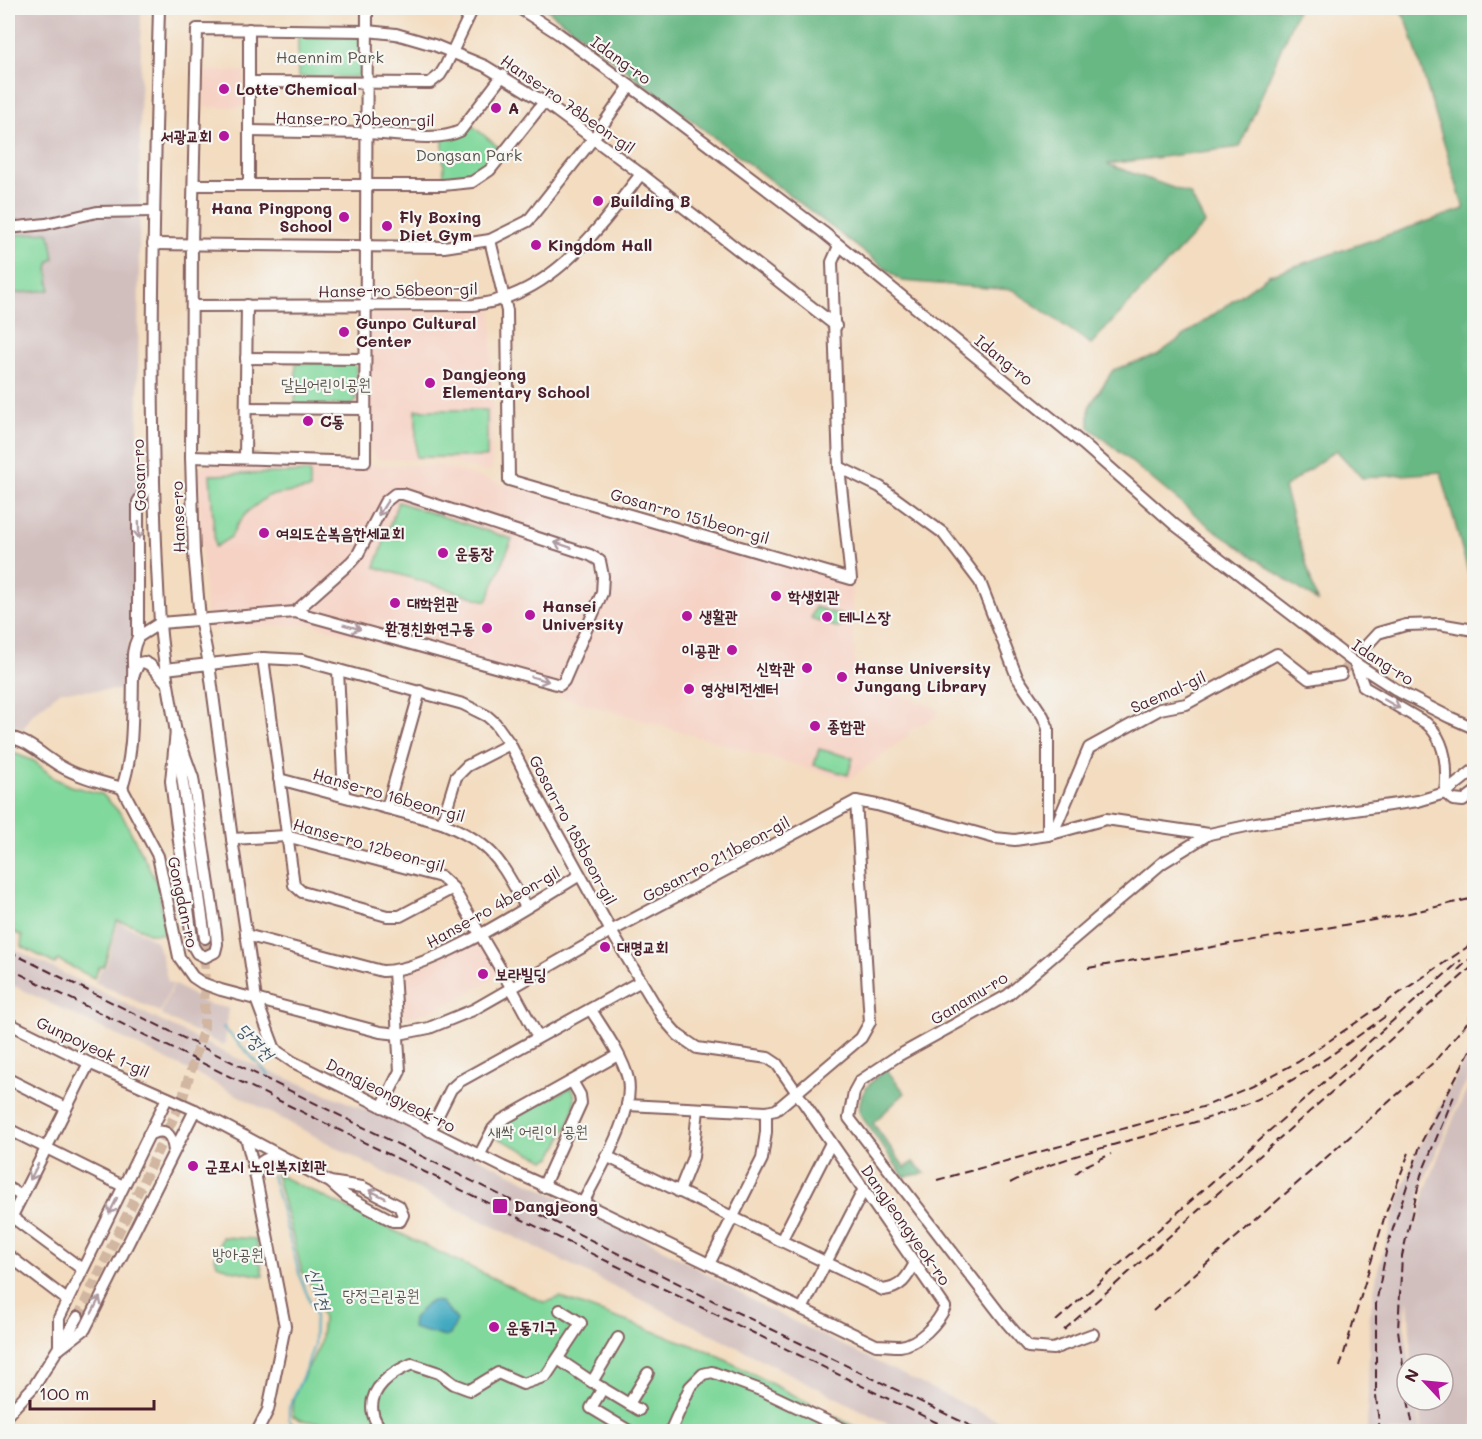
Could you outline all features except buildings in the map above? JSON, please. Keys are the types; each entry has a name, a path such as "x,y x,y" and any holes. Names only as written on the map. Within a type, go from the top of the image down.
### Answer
{"street":[{"name":"Gosan-ro","path":"159,8 153,244 152,414 160,623 205,938"},
{"path":"191,457 365,462 367,8"},
{"path":"249,82 430,83 440,75 473,8"},
{"name":"Idang-ro","path":"519,8 630,86 839,246 1083,444 1176,525 1355,663 1400,692 1474,728"},
{"name":"Hanse-ro 78beon-gil","path":"197,29 366,31 405,35 453,52 503,75 544,102 641,174 836,326"},
{"name":"Hanse-ro","path":"197,29 192,244 191,457 194,553 200,619 256,999"},
{"path":"249,29 249,184"},
{"name":"Hanse-ro 70beon-gil","path":"249,131 429,136 454,134 460,131 503,75"},
{"path":"153,244 444,247 490,240 528,221 593,139 630,86"},
{"path":"194,185 443,185 472,182 490,170 544,102"},
{"name":"Hanse-ro 56beon-gil","path":"192,306 490,304 533,286 571,259 641,174"},
{"path":"8,228 46,224 97,212 154,210"},
{"name":"Gosan-ro 151beon-gil","path":"490,240 506,299 509,480 851,579 839,466 836,326 832,262 839,246"},
{"path":"245,458 247,305"},
{"path":"246,358 365,359"},
{"path":"246,408 365,409"},
{"path":"839,466 880,488 943,533 980,582 1017,677 1048,728 1051,834"},
{"path":"8,737 25,743 60,766 122,788 129,766 134,674 131,654 138,637 138,502 154,476"},
{"path":"138,637 160,623 296,612 560,685 564,681 602,593 603,576 600,561 590,555 403,494 395,494 385,502 358,554 296,612"},
{"path":"1367,645 1378,633 1406,625 1439,624 1474,630"},
{"name":"Saemal-gil","path":"1051,834 1089,748 1160,709 1186,704 1277,654 1309,679 1341,674"},
{"path":"263,658 294,885 302,892 387,916 400,916 453,888"},
{"name":"Gosan-ro 185beon-gil","path":"165,669 263,658 302,660 420,691 463,704 480,712 495,723 510,744 611,931"},
{"path":"134,674 139,663 144,662 150,665 167,683"},
{"path":"1355,663 1364,687 1435,730 1446,761 1445,793 1453,800 1463,801 1474,794"},
{"path":"338,670 344,796"},
{"path":"387,808 420,691"},
{"path":"176,731 194,778 216,932 215,952 205,957 196,953 194,946 171,781 176,731"},
{"name":"Gosan-ro 185beon-gil","path":"442,822 456,777 467,766 510,744"},
{"name":"Ganamu-ro","path":"1093,1334 1053,1349 1028,1347 849,1118 854,1092 860,1081 896,1057 1008,995 1162,863 1209,834 1256,824 1418,801 1445,793 1474,770"},
{"name":"Hanse-ro 16beon-gil","path":"279,779 442,822 467,833 496,856 526,907"},
{"name":"Gongdan-ro","path":"122,788 158,856 179,957 184,967 202,983 256,999"},
{"path":"627,1106 766,1112 776,1110 861,1038 870,1022 856,801 995,838 1015,840 1051,834 1106,819 1209,834"},
{"name":"Gosan-ro 211beon-gil","path":"256,999 380,1032 399,1034 448,1022 611,931 856,801"},
{"name":"Hanse-ro 12beon-gil","path":"232,839 286,836 441,878 453,888 538,1037"},
{"name":"Hanse-ro 4beon-gil","path":"246,935 382,971 394,971 424,962 481,934 580,875"},
{"name":"Dangjeongyeok-ro","path":"256,999 274,1047 284,1058 479,1156 543,1187 583,1203 876,1345 903,1346 928,1332 945,1307 777,1064 768,1058 698,1048 678,1035 663,1018 611,931"},
{"path":"382,1107 400,1071 394,971"},
{"path":"430,1131 451,1089 460,1082 641,981"},
{"path":"583,1203 623,1121 627,1106 627,1077 618,1055 591,1010"},
{"name":"Gunpoyeok 1-gil","path":"8,1023 89,1063 195,1110 330,1182"},
{"path":"479,1156 493,1129 502,1120 618,1055"},
{"path":"82,1269 10,1220 89,1063"},
{"path":"8,1079 66,1108"},
{"path":"543,1187 581,1103 580,1095 572,1080"},
{"path":"59,1349 59,1318 167,1098"},
{"path":"679,1192 693,1157 698,1109"},
{"path":"59,1349 85,1329 195,1110"},
{"path":"709,1264 762,1160 766,1112"},
{"path":"8,1129 123,1186"},
{"path":"148,1135 160,1131 166,1133 173,1142 174,1151"},
{"path":"246,1137 285,1326 268,1410 257,1431"},
{"path":"781,1241 831,1143"},
{"path":"255,1173 258,1164 267,1157 283,1156"},
{"path":"606,1156 883,1290 894,1289 906,1280 915,1263"},
{"path":"330,1182 362,1187 399,1206 404,1215 400,1221 393,1221 346,1196 330,1182"},
{"path":"8,1188 22,1196"},
{"path":"802,1309 864,1189"},
{"path":"8,1255 67,1300"},
{"path":"382,1431 373,1417 372,1408 379,1386 399,1369 412,1364 439,1374 454,1384 470,1390 498,1373 523,1384 546,1376 581,1323 560,1310"},
{"path":"8,1414 35,1385 78,1317"},
{"path":"592,1382 618,1338"},
{"path":"558,1359 634,1407 648,1373"},
{"path":"670,1431 690,1386 703,1374 712,1372 764,1391 850,1431"},
{"path":"603,1388 591,1408 631,1431"}],"shaded area":[{"path":"8,8 141,8 136,637 129,641 128,686 124,690 61,691 32,714 23,729 8,723"},
{"name":"Lotte Chemical","path":"205,71 244,71 243,107 204,107"},
{"name":"Dangjeong Elementary School","path":"489,308 492,311 492,470 487,472 443,460 377,459 369,449 369,317 375,314"},
{"name":"Hansei University","path":"205,465 440,466 851,583 855,665 860,673 886,691 939,709 936,717 910,730 908,736 848,780 311,624 208,629 200,527 199,471"},
{"path":"118,923 137,930 156,941 168,982 173,984 160,1012 95,982 101,969 106,967"},
{"path":"477,938 498,969 494,978 455,1001 421,1014 406,1017 401,1012 398,979 401,974 425,965"},
{"path":"8,946 234,1057 444,1141 651,1242 766,1308 1019,1431 902,1431 375,1168 203,1077 8,983"},
{"path":"174,984 207,1004 228,1008 225,1044 222,1045 163,1016 161,1013"},
{"path":"1474,1042 1474,1068 1422,1186 1416,1232 1425,1191 1454,1117 1474,1074 1474,1431 1422,1431 1419,1412 1455,1412 1455,1352 1411,1352 1408,1299 1404,1323 1408,1352 1395,1352 1395,1412 1417,1412 1421,1431 1367,1431 1370,1315 1378,1269 1397,1205 1417,1151"}],"green space":[{"path":"545,8 1298,8 1240,147 1107,164 1190,194 1205,223 1091,344 1013,290 902,281"},
{"path":"1398,8 1474,8 1474,593 1441,472 1362,478 1336,450 1284,488 1317,601 1209,526 1089,427 1089,407 1113,370 1157,355 1269,275 1464,209 1407,21"},
{"name":"Haennim Park","path":"298,36 357,36 362,42 362,72 358,77 298,77"},
{"name":"Dongsan Park","path":"469,123 503,151 496,161 467,181 444,181 443,139"},
{"path":"46,232 50,234 54,259 50,261 48,268 50,290 8,294 8,236"},
{"name":"달님어린이공원","path":"296,363 353,363 356,367 356,401 352,405 295,405"},
{"path":"416,410 487,410 487,457 416,457"},
{"path":"310,472 310,489 268,496 247,512 231,537 215,547 210,475"},
{"name":"운동장","path":"398,502 512,539 487,601 375,567"},
{"name":"테니스장","path":"815,607 843,616 839,628 811,618"},
{"path":"819,749 853,758 848,775 814,765"},
{"path":"8,751 34,761 54,778 70,786 102,794 122,815 158,885 165,934 150,934 134,925 117,921 104,966 99,967 94,978 58,960 55,964 21,946 22,936 8,929"},
{"path":"886,1069 905,1093 873,1123 905,1168 913,1162 925,1173 904,1177 860,1114 861,1100 866,1088"},
{"name":"새싹 어린이 공원","path":"572,1087 574,1104 572,1113 552,1157 545,1160 495,1137 504,1122"},
{"name":"당정근린공원","path":"276,1174 545,1303 559,1297 708,1351 863,1431 364,1432 363,1429 301,1420 293,1416 292,1409 296,1391 320,1344 323,1319 312,1286 302,1272"},
{"name":"방아공원","path":"222,1237 256,1239 263,1276 231,1270 217,1264 215,1258"}],"water":[{"path":"432,1301 441,1302 457,1320 450,1335 445,1337 412,1328 413,1319"}],"waterway":[{"name":"당정천","path":"223,1027 269,1075"},
{"name":"신기천","path":"272,1175 301,1280 315,1313 314,1345 289,1408 289,1419 293,1425 311,1432"}],"tunnel":[{"path":"1341,674 1367,645"},
{"path":"78,1317 182,1100 204,1027 205,938"}],"railway":[{"path":"1088,968 1397,916 1474,898"},
{"path":"937,1180 1206,1106 1252,1086 1298,1062 1474,941"},
{"path":"8,951 983,1432"},
{"path":"1458,970 1474,955"},
{"path":"1056,1321 1461,960"},
{"path":"1064,1330 1472,967"},
{"path":"8,968 956,1432"},
{"path":"1153,1311 1434,1062 1466,1024 1474,1009"},
{"path":"1010,1183 1085,1153 1240,1107 1305,1072 1386,1016"},
{"path":"1380,1432 1376,1396 1376,1304 1387,1247 1421,1143 1474,1043"},
{"path":"1401,1352 1398,1330 1402,1256 1421,1175 1454,1096"},
{"path":"1340,1367 1385,1215 1410,1150"},
{"path":"1075,1174 1085,1166 1111,1154"},
{"path":"1410,1412 1414,1432"}],"place":[{"name":"Lotte Chemical","path":"224,89"},
{"name":"A","path":"496,108"},
{"name":"서광교회","path":"224,136"},
{"name":"Building B","path":"598,201"},
{"name":"Hana Pingpong School","path":"344,217"},
{"name":"Fly Boxing Diet Gym","path":"387,226"},
{"name":"Kingdom Hall","path":"536,245"},
{"name":"Gunpo Cultural Center","path":"344,332"},
{"name":"Dangjeong Elementary School","path":"430,383"},
{"name":"C동","path":"308,421"},
{"name":"여의도순복음한세교회","path":"264,533"},
{"name":"운동장","path":"443,553"},
{"name":"학생회관","path":"776,596"},
{"name":"대학원관","path":"395,603"},
{"name":"Hansei University","path":"530,615"},
{"name":"생활관","path":"687,616"},
{"name":"테니스장","path":"827,617"},
{"name":"환경친화연구동","path":"487,628"},
{"name":"이공관","path":"732,650"},
{"name":"신학관","path":"807,668"},
{"name":"Hanse University Jungang Library","path":"842,677"},
{"name":"영상비전센터","path":"689,689"},
{"name":"종합관","path":"815,726"},
{"name":"대명교회","path":"605,947"},
{"name":"보라빌딩","path":"483,974"},
{"name":"군포시 노인복지회관","path":"193,1166"},
{"name":"Dangjeong","path":"500,1206"},
{"name":"운동기구","path":"494,1327"}]}
